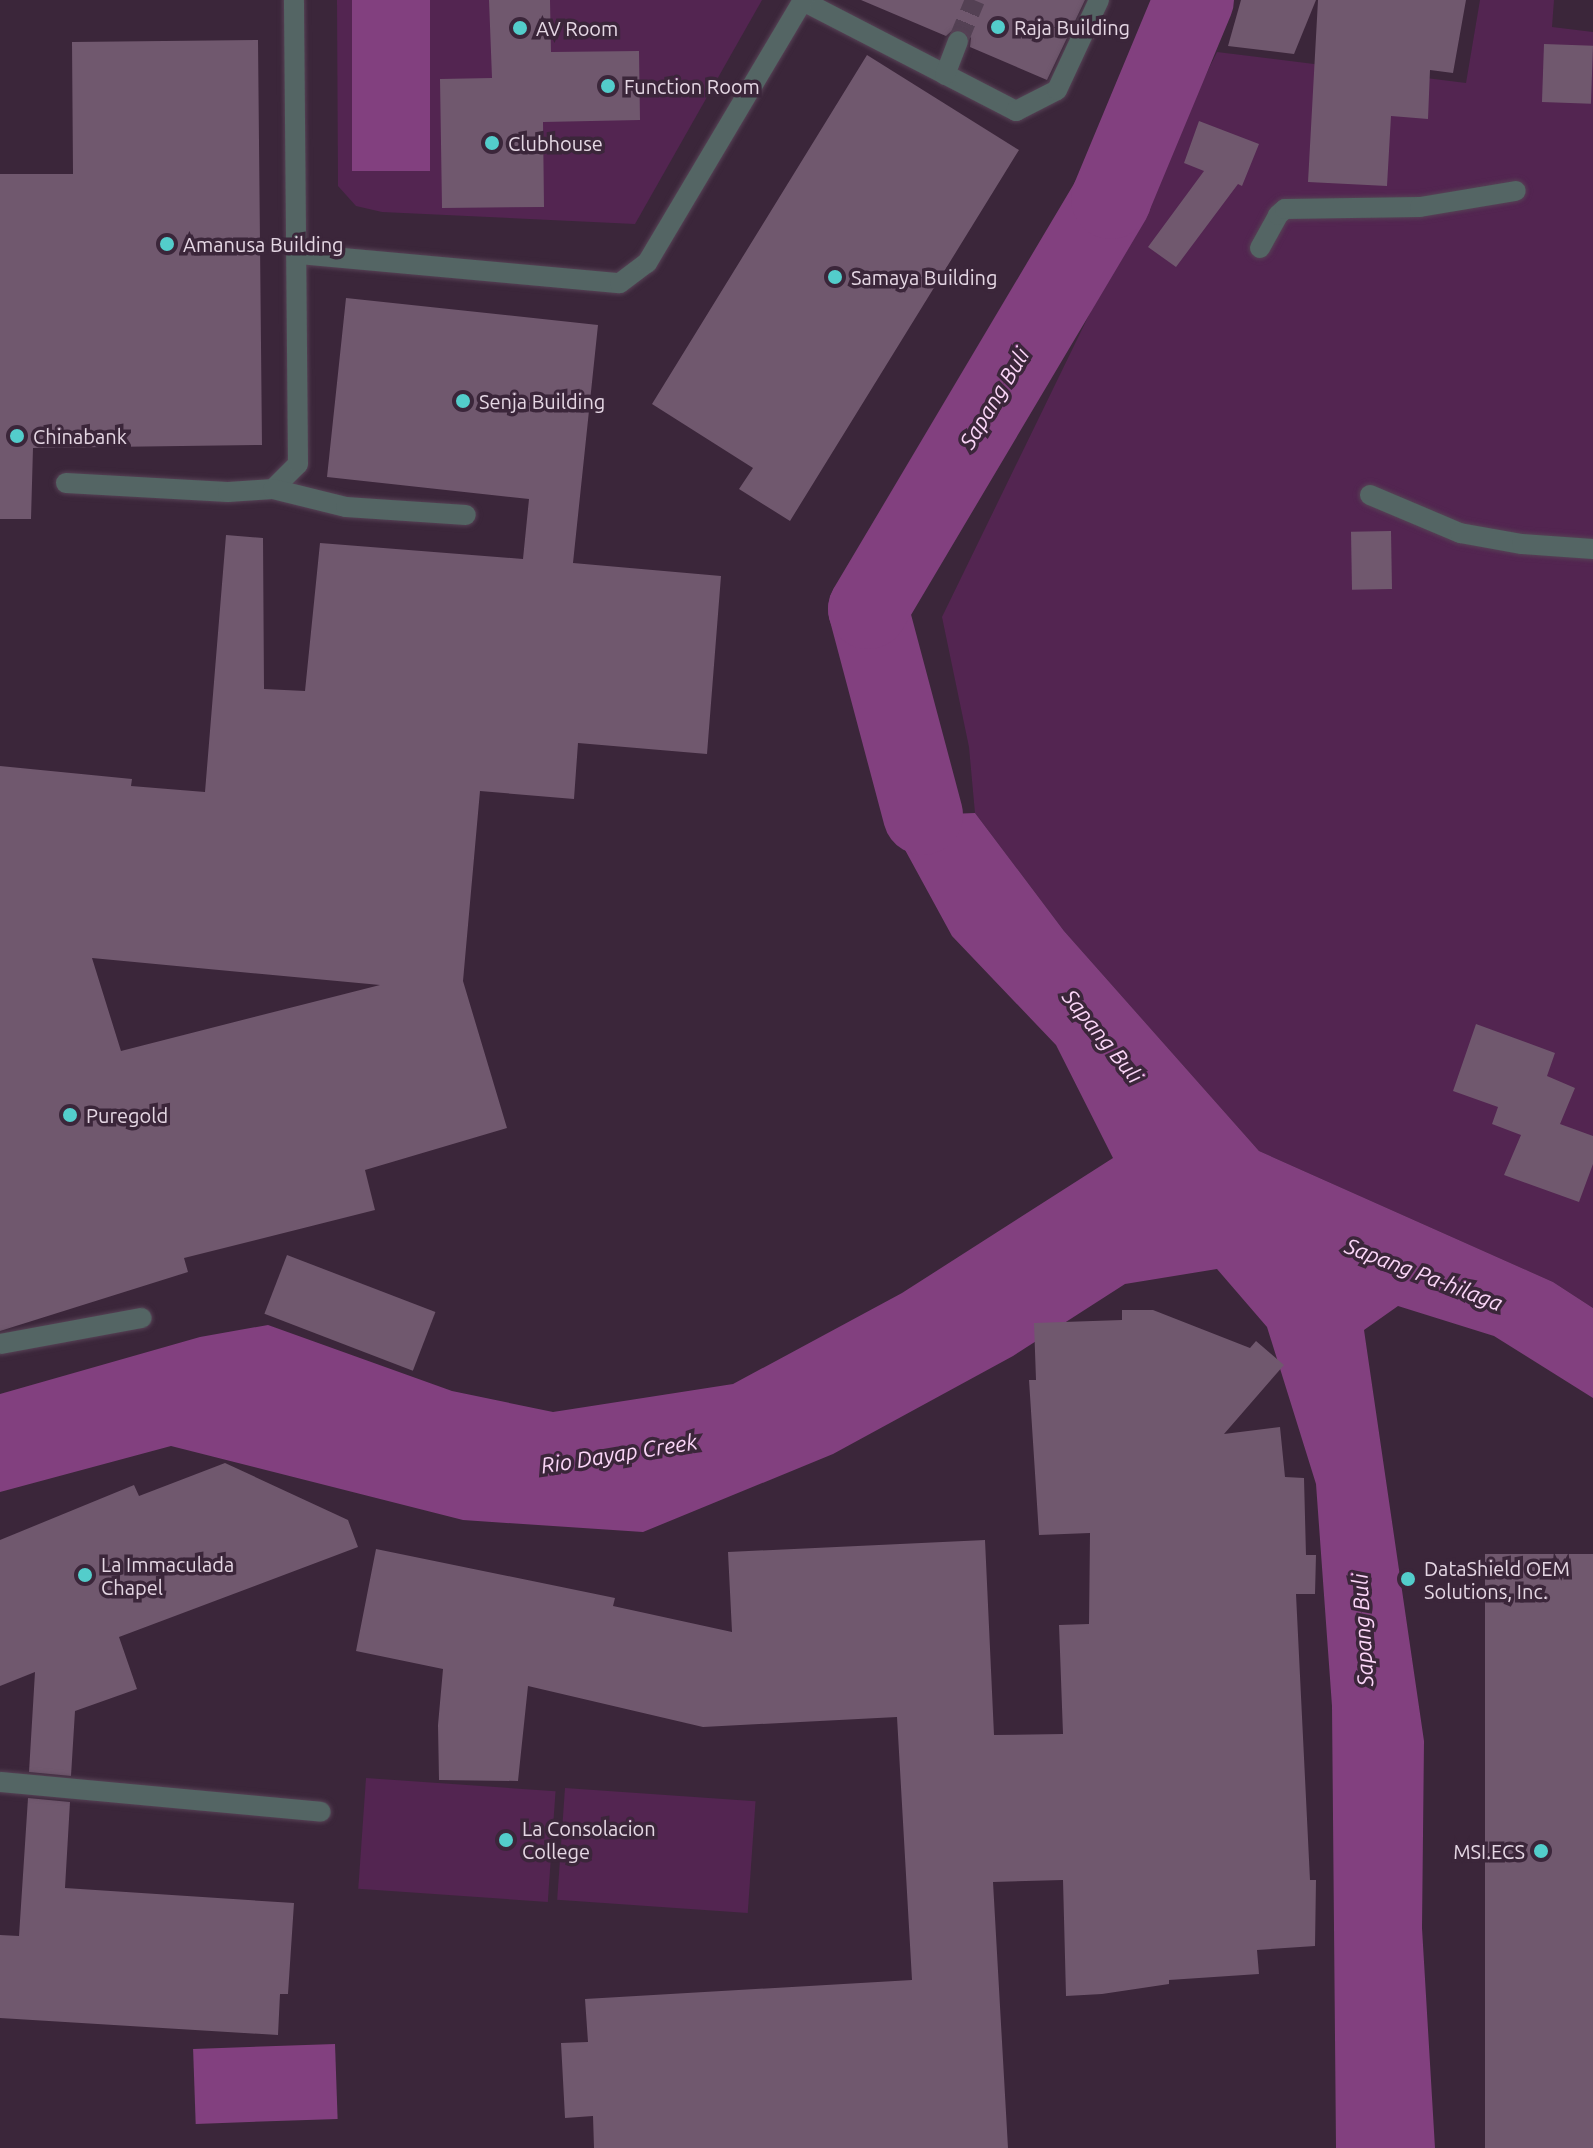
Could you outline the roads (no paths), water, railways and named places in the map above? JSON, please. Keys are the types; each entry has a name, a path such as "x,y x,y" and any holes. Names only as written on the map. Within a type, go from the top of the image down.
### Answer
{"lane":[{"path":"273,489 298,464 299,254 294,0"},
{"path":"299,254 620,283 647,263 803,1 1016,111 1057,90 1099,0"},
{"path":"945,75 958,41"},
{"path":"1260,248 1278,215 1285,209 1420,207 1516,191"},
{"path":"66,483 228,492 273,489 346,507 466,515"},
{"path":"1370,495 1460,533 1522,544 1593,549"},
{"path":"0,1344 142,1318"},
{"path":"0,1782 321,1812"}],"water":[{"path":"352,0 430,0 430,171 352,171"},
{"path":"975,813 1064,931 1259,1151 1553,1282 1593,1308 1593,1398 1494,1336 1398,1306 1364,1330 1424,1741 1422,1928 1435,2148 1336,2148 1332,1706 1316,1484 1267,1327 1217,1269 1125,1284 1013,1356 833,1454 643,1532 463,1520 171,1446 0,1492 0,1394 200,1337 268,1325 452,1391 553,1412 733,1384 902,1293 1113,1158 1056,1045 952,936 892,826 923,815"},
{"path":"335,2044 338,2119 196,2124 193,2049"}],"waterway":[{"name":"Sapang Buli","path":"923,815 868,609 1111,199 1194,0"}],"tunnel":[{"path":"958,41 975,0"}],"place":[{"name":"Raja Building","path":"998,27"},
{"name":"AV Room","path":"520,28"},
{"name":"Function Room","path":"608,86"},
{"name":"Clubhouse","path":"492,143"},
{"name":"Amanusa Building","path":"167,244"},
{"name":"Samaya Building","path":"835,277"},
{"name":"Senja Building","path":"463,401"},
{"name":"Chinabank","path":"17,436"},
{"name":"Puregold","path":"70,1115"},
{"name":"La Immaculada Chapel","path":"85,1575"},
{"name":"DataShield OEM Solutions, Inc.","path":"1408,1579"},
{"name":"La Consolacion College","path":"506,1840"},
{"name":"MSI.ECS","path":"1541,1851"}],"water label":[{"name":"Sapang Pa-hilaga","path":"1424,1274"},
{"name":"Rio Dayap Creek","path":"619,1453"}]}
